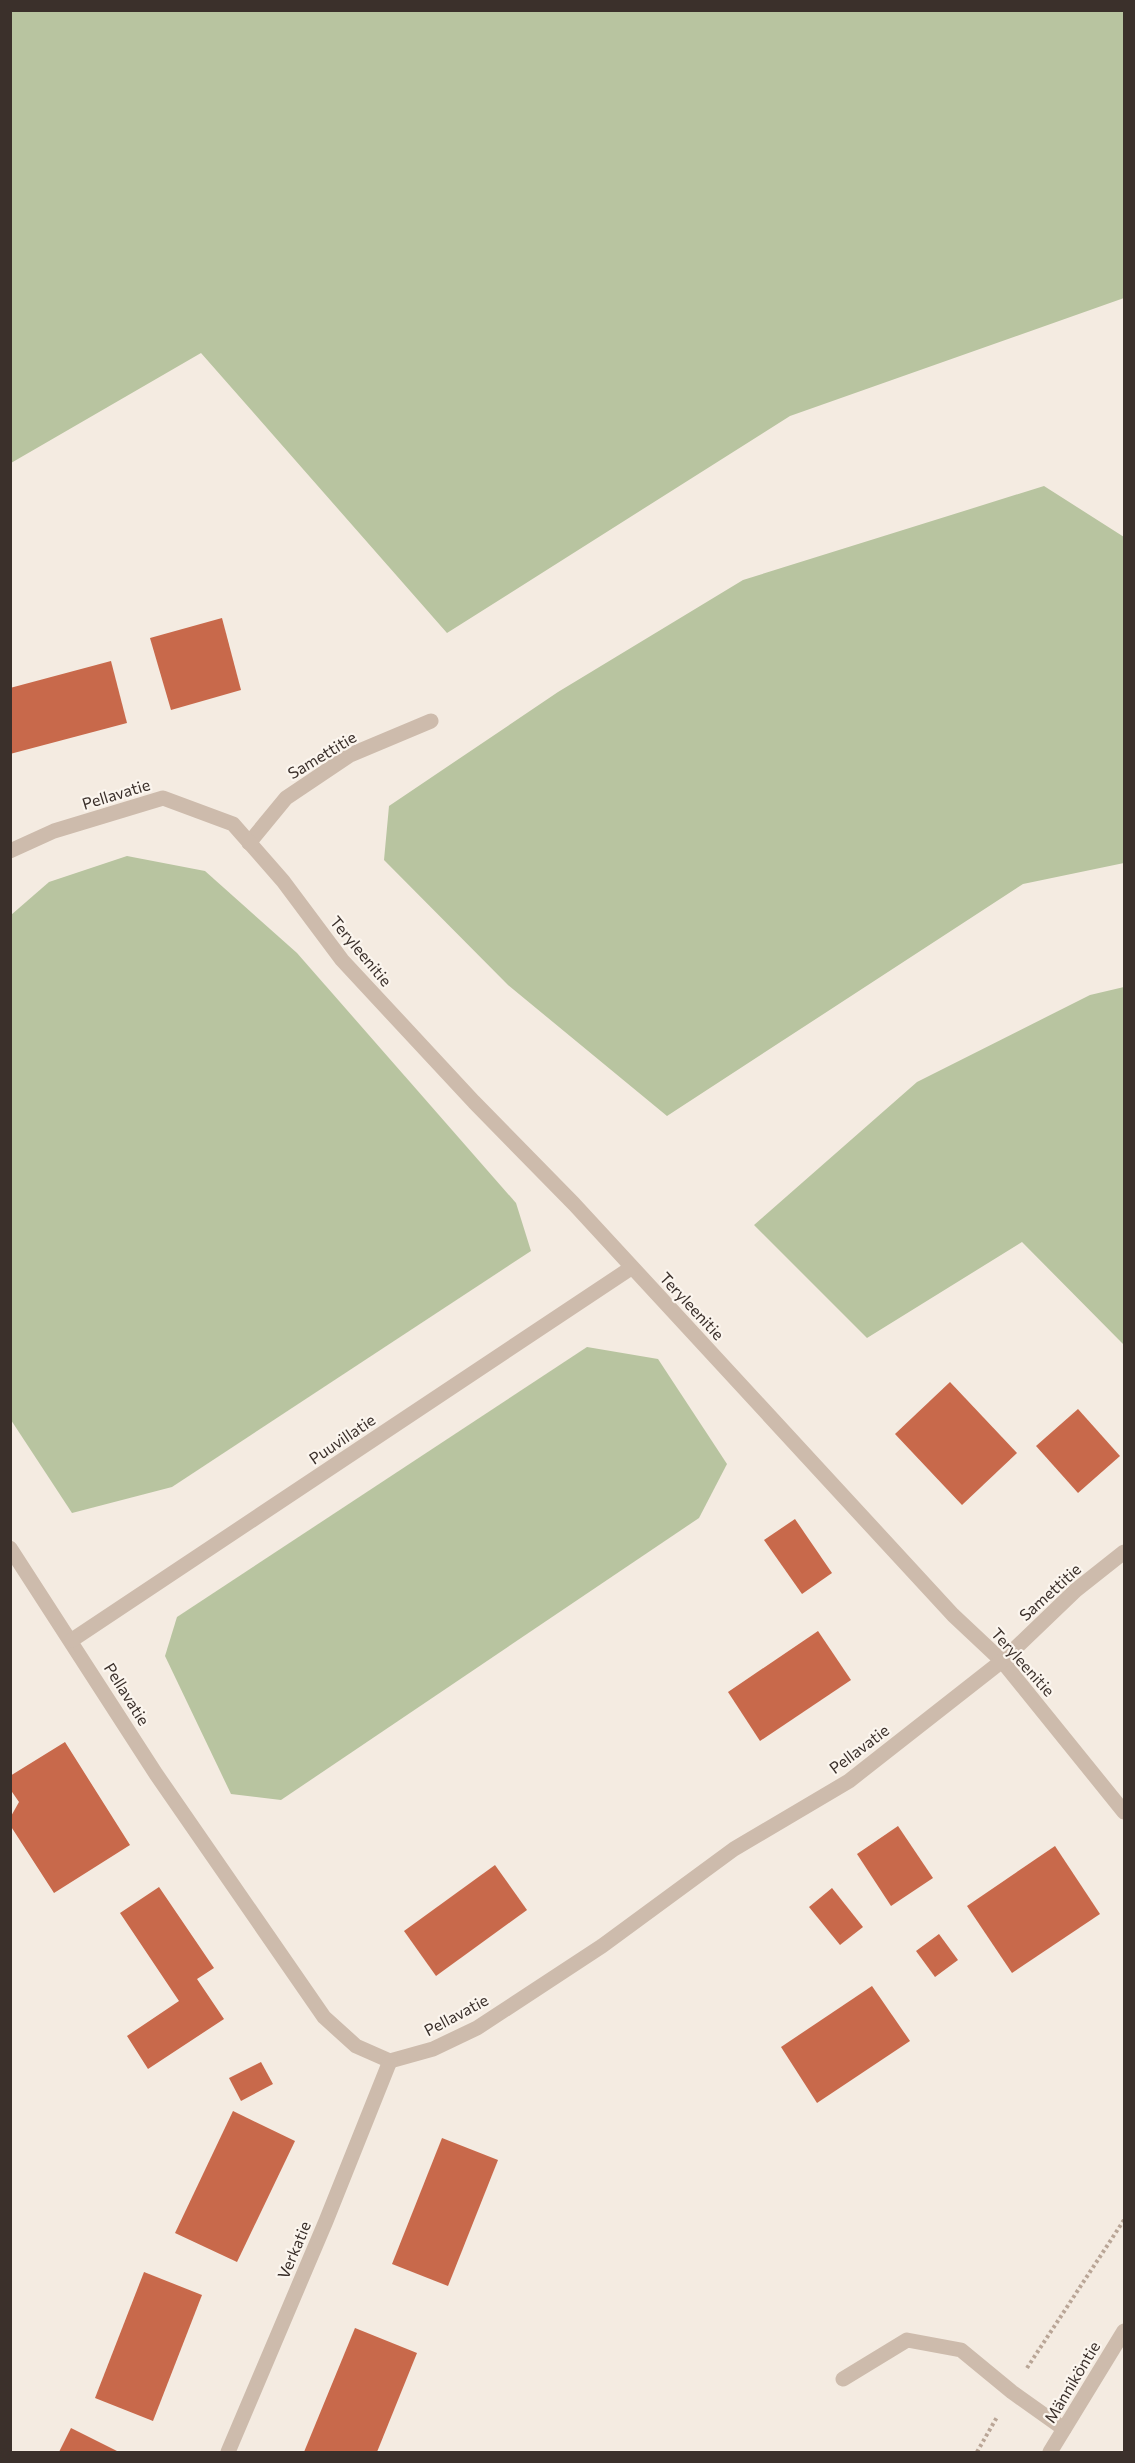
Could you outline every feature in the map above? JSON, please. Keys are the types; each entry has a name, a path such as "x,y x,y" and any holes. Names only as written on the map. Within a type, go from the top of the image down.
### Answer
{"street":[{"name":"Samettitie","path":"249,843 285,798 350,755 431,721"},
{"name":"Pellavatie","path":"10,851 54,831 164,798 233,824"},
{"name":"Teryleenitie","path":"233,824 283,881 342,960 474,1102 574,1204 953,1615 1002,1661 1125,1812"},
{"name":"Puuvillatie","path":"72,1640 631,1268"},
{"name":"Pellavatie","path":"10,1548 72,1640 156,1774 324,2017 356,2046 390,2061 433,2049 477,2028 602,1946 734,1849 849,1781 1002,1661"},
{"name":"Samettitie","path":"1002,1661 1076,1590 1125,1552"},
{"name":"Verkatie","path":"228,2452 326,2221 390,2061"},
{"name":"Männiköntie","path":"1050,2452 1125,2331"},
{"path":"843,2379 907,2340 961,2350 1064,2429"}],"path":[{"path":"977,2452 1012,2391 1125,2220"}],"green space":[{"path":"11,10 1124,11 1124,298 790,416 447,633 201,353 11,463"},
{"path":"1044,486 1124,537 1124,863 1023,884 667,1116 508,985 384,860 389,806 558,692 743,580"},
{"path":"127,856 205,871 297,953 516,1203 531,1251 172,1487 72,1513 11,1420 11,915 49,882"},
{"path":"1124,987 1124,1345 1022,1242 867,1338 754,1225 917,1082 1090,995"},
{"path":"587,1347 658,1359 727,1464 699,1518 281,1800 231,1794 165,1656 177,1617"}],"building":[{"path":"222,618 241,690 171,710 150,638"},
{"path":"111,661 127,723 10,754 10,688"},
{"path":"950,1382 1017,1453 962,1505 895,1434"},
{"path":"1078,1409 1120,1456 1078,1493 1036,1446"},
{"path":"795,1519 832,1573 802,1594 764,1540"},
{"path":"818,1631 851,1680 760,1741 728,1692"},
{"path":"65,1742 130,1845 54,1893 10,1825 10,1818 19,1802 10,1789 10,1776"},
{"path":"898,1826 933,1878 891,1906 857,1854"},
{"path":"1055,1846 1100,1914 1012,1973 967,1906"},
{"path":"495,1865 527,1910 436,1976 404,1931"},
{"path":"159,1887 214,1968 197,1979 224,2019 148,2069 127,2036 179,2001 120,1913"},
{"path":"832,1888 863,1927 840,1945 809,1907"},
{"path":"939,1934 958,1960 935,1977 916,1951"},
{"path":"872,1986 910,2041 817,2103 781,2047"},
{"path":"261,2062 273,2084 241,2101 229,2078"},
{"path":"233,2111 295,2141 237,2262 175,2233"},
{"path":"442,2138 498,2160 448,2286 392,2264"},
{"path":"144,2272 202,2295 153,2421 95,2398"},
{"path":"355,2328 417,2353 377,2452 304,2452"},
{"path":"71,2428 119,2452 59,2452"}]}
